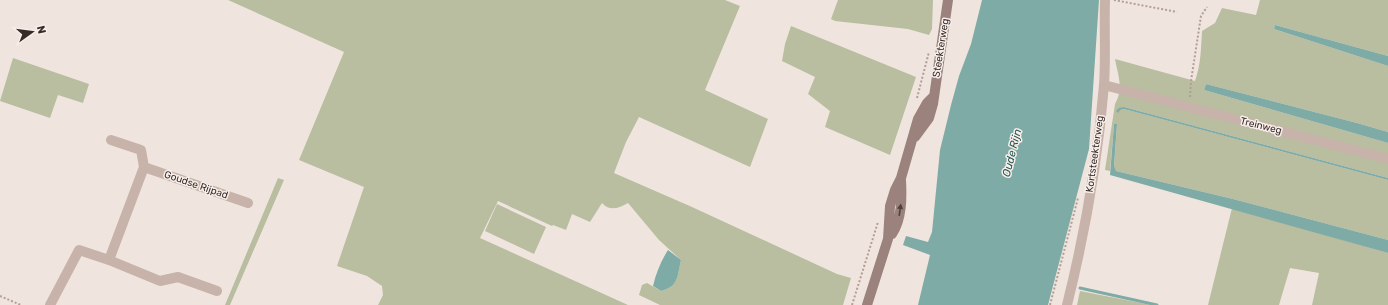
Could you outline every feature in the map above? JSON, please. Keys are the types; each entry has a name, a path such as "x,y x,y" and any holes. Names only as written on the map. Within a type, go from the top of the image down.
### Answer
{"main road":[{"name":"Steekterweg","path":"867,305 888,239 895,229 900,213 902,191 901,178 918,119 927,103 934,96 948,0"}],"street":[{"name":"Kortsteekterweg","path":"1067,305 1086,222 1096,154 1104,85 1105,0"},
{"name":"Treinweg","path":"1104,85 1388,159"},
{"path":"109,260 144,167 141,150 111,140"},
{"name":"Goudse Rijpad","path":"144,167 248,203"},
{"path":"50,305 79,250 109,260 160,281 178,277 217,291"}],"path":[{"path":"1114,0 1177,12"},
{"path":"1190,108 1191,81 1201,16 1207,7"},
{"path":"1050,305 1079,198"},
{"path":"0,296 20,305"}],"green space":[{"path":"228,0 725,0 740,6 705,90 768,119 750,167 639,117 626,142 614,173 692,207 837,274 851,278 843,305 660,305 639,295 642,285 647,283 661,291 667,289 674,283 678,276 681,260 659,240 628,203 618,208 608,208 602,203 590,222 572,214 566,230 553,225 552,226 498,201 480,238 628,305 378,305 383,295 382,286 367,276 337,266 364,187 299,160 344,52"},
{"path":"838,0 933,0 932,29 929,35 908,29 835,21 831,19"},
{"path":"1260,0 1388,0 1388,56 1275,25 1274,29 1388,66 1388,132 1206,84 1204,90 1388,143 1388,178 1124,107 1120,110 1124,109 1388,180 1388,240 1233,199 1116,171 1114,167 1117,124 1114,124 1110,171 1105,170 1115,104 1120,87 1115,59 1195,81 1200,62 1202,31 1215,23 1222,8 1256,15"},
{"path":"791,26 916,77 890,155 825,127 830,111 808,94 815,77 782,61 785,44"},
{"path":"13,58 89,84 83,103 58,95 50,118 0,101"},
{"path":"278,178 284,180 230,305 225,305"},
{"path":"497,204 546,227 534,254 485,231"},
{"path":"1232,208 1388,253 1388,305 1312,305 1319,273 1290,268 1279,305 1208,305"},
{"path":"1080,291 1151,305 1077,305"}],"water":[{"name":"Oude Rijn","path":"982,0 1099,0 1089,149 1048,305 918,305 930,255 903,245 906,236 928,242 932,232 940,150 959,76 971,44"},
{"path":"1275,25 1388,56 1388,66 1274,29"},
{"path":"1206,84 1388,132 1388,143 1204,90"},
{"path":"1124,107 1388,178 1388,180 1124,109 1120,110 1118,113 1116,111 1119,108"},
{"path":"1114,124 1117,124 1114,166 1116,171 1233,199 1388,240 1388,253 1110,175"},
{"path":"668,250 681,260 676,280 667,289 661,291 653,286 659,267"}],"waterway":[{"path":"1080,288 1157,305"}]}
